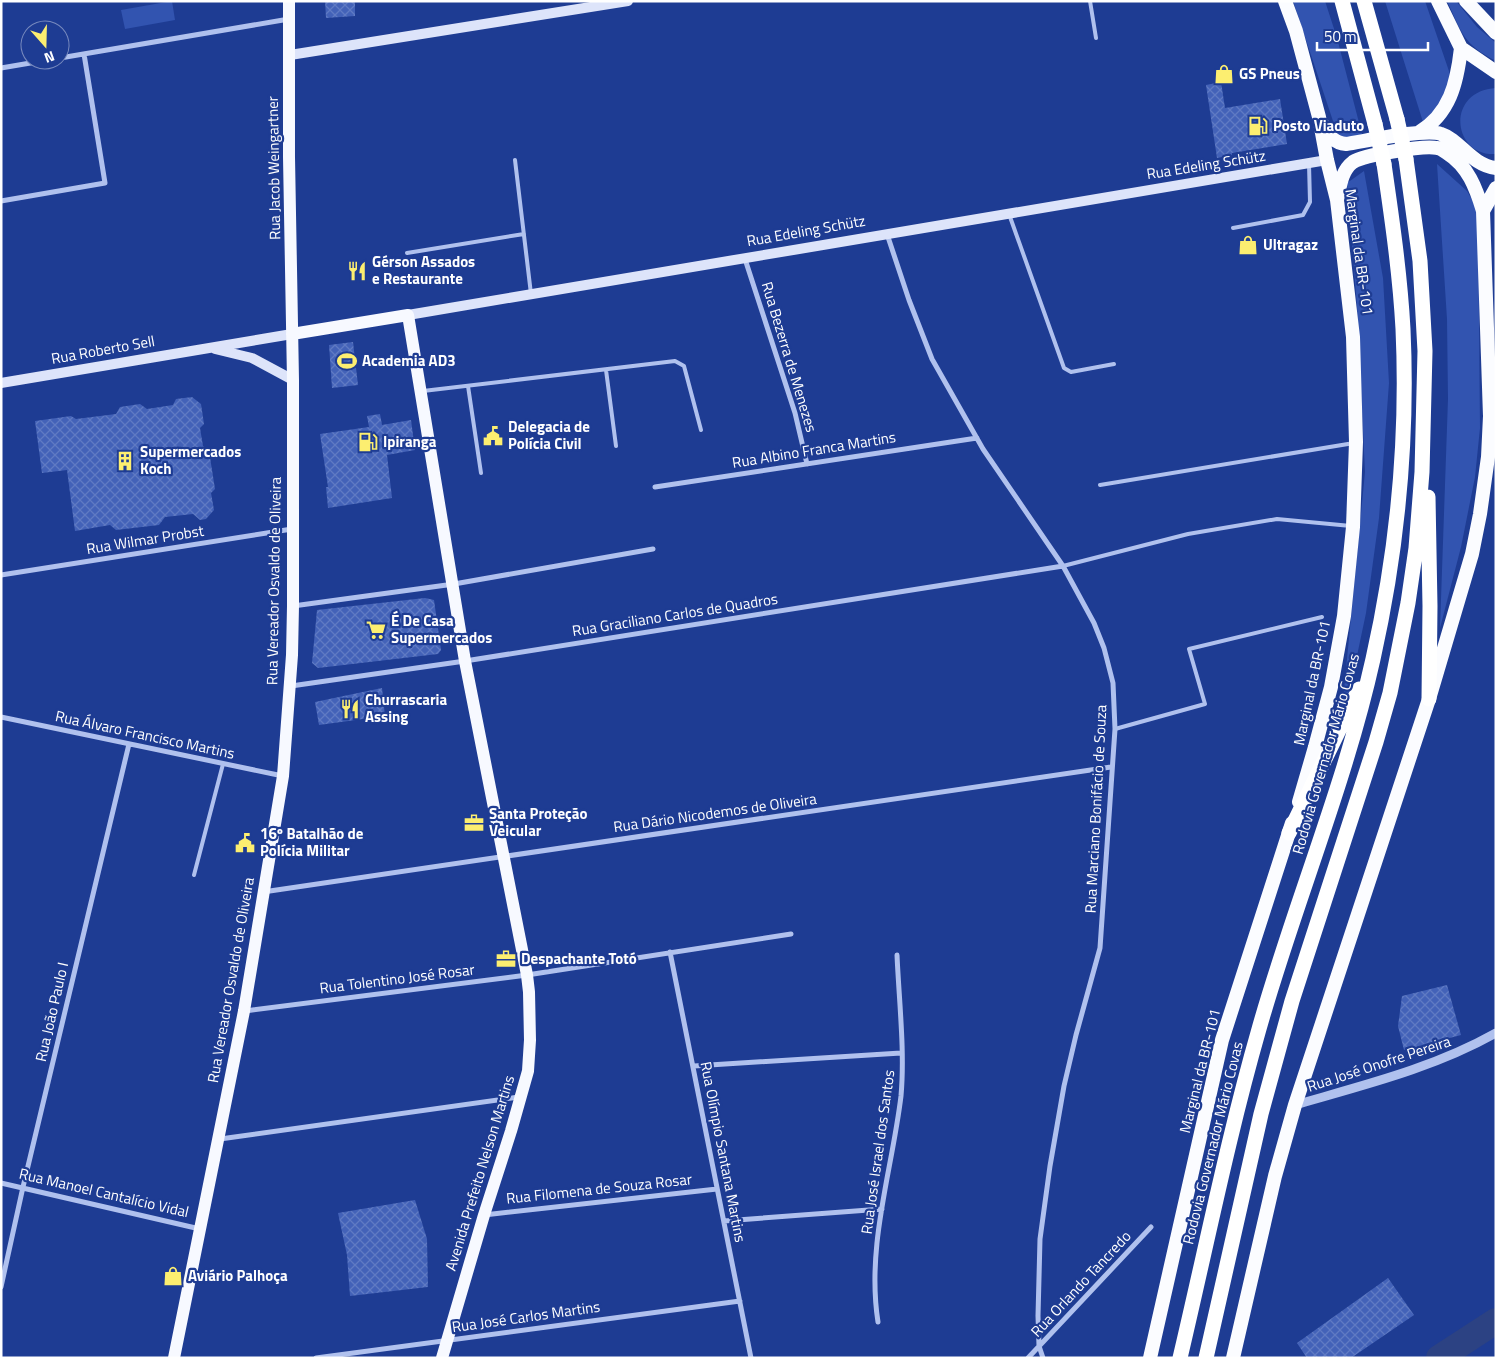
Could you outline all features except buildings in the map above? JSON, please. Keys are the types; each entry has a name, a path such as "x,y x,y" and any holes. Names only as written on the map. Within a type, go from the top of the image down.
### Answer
{"highway":[{"name":"Marginal da BR-101","path":"1150,1358 1222,1040 1290,832 1315,748 1330,687 1344,616 1353,527 1356,442 1353,337 1337,200 1319,118 1296,31 1285,1"},
{"name":"Rodovia Governador Mário Covas","path":"1180,1358 1257,1035 1335,796 1356,725 1373,658 1389,572 1397,507 1404,380 1399,277 1384,164 1342,1"},
{"path":"1364,1 1397,119 1406,159 1420,261 1425,351 1430,606 1428,699"},
{"path":"1438,1 1462,48 1496,72"},
{"path":"1466,1 1496,33"},
{"path":"1418,133 1439,117 1448,102 1456,84 1462,48"},
{"path":"1319,118 1331,138 1339,143 1346,144 1418,133 1442,134 1472,158 1489,167 1496,168"},
{"path":"1233,1358 1272,1184 1428,699 1472,554 1488,456 1490,416 1483,211 1468,174 1447,153 1437,148 1421,147 1363,157 1353,162 1346,169 1337,200"},
{"path":"1483,211 1496,188"},
{"path":"1206,1358 1261,1114 1292,1001 1376,742 1396,668 1416,548 1422,472 1425,351"},
{"path":"1290,832 1373,658"}],"main road":[{"name":"Rua Jacob Weingartner","path":"290,1 292,334"},
{"path":"290,55 628,1"},
{"name":"Rua Edeling Schütz","path":"292,334 1327,160"},
{"name":"Avenida Prefeito Nelson Martins","path":"408,315 454,584 465,661 527,975 530,1040 528,1070 522,1096 484,1215 442,1358"},
{"name":"Rua Roberto Sell","path":"1,382 292,334"},
{"name":"Rua Vereador Osvaldo de Oliveira","path":"174,1358 244,1011 283,776 290,687 293,606 292,334"},
{"name":"Rua Roberto Sell","path":"209,348 252,358 293,380"}],"street":[{"path":"70,56 290,19"},
{"path":"1,201 105,183 84,54"},
{"path":"1,68 20,65"},
{"name":"Rua Marciano Bonifácio de Souza","path":"887,234 909,300 932,359 977,438 1064,566 1104,648 1113,683 1115,729 1100,948 1064,1086 1044,1206 1038,1271 1039,1346"},
{"name":"Rua Bezerra de Menezes","path":"745,258 795,413 807,464"},
{"name":"Rua Albino Franca Martins","path":"656,487 977,438"},
{"name":"Rua Wilmar Probst","path":"1,575 293,529"},
{"path":"293,606 454,584 654,549"},
{"name":"Rua Graciliano Carlos de Quadros","path":"290,687 1064,566"},
{"name":"Rua Álvaro Francisco Martins","path":"1,717 283,776"},
{"name":"Rua João Paulo I","path":"1,1287 23,1187 129,744"},
{"name":"Rua Dário Nicodemos de Oliveira","path":"263,892 1111,767"},
{"name":"Rua Tolentino José Rosar","path":"244,1011 527,975 791,934"},
{"name":"Rua Olímpio Santana Martins","path":"670,952 751,1358"},
{"name":"Rua José Israel dos Santos","path":"878,1322 875,1289 882,1209 902,1079 897,955"},
{"name":"Rua José Onofre Pereira","path":"1296,1105 1440,1060 1461,1052 1496,1033"},
{"path":"694,1066 902,1053"},
{"path":"219,1139 522,1096"},
{"name":"Rua Manoel Cantalício Vidal","path":"1,1183 200,1229"},
{"name":"Rua Filomena de Souza Rosar","path":"484,1215 717,1189"},
{"path":"724,1221 882,1209"},
{"name":"Rua Orlando Tancredo","path":"1028,1358 1151,1227"},
{"name":"Rua José Carlos Martins","path":"316,1358 740,1301"},
{"path":"1039,1346 1044,1358"}],"lane":[{"path":"1090,1 1096,38"},
{"path":"515,160 530,294"},
{"path":"1233,228 1303,215 1310,202 1309,164"},
{"path":"1009,214 1064,368 1071,372 1114,364"},
{"path":"407,253 524,234"},
{"path":"421,391 675,361 684,366 701,430"},
{"path":"606,370 616,446"},
{"path":"468,386 481,473"},
{"path":"1100,484 1356,442"},
{"path":"1064,566 1188,534 1276,519 1353,527"},
{"path":"1115,729 1205,704 1189,649 1322,617"},
{"path":"194,875 223,764"}],"shaded area":[{"path":"172,1 175,20 125,29 121,10"},
{"path":"1293,1 1325,1 1337,38 1363,138 1339,139"},
{"path":"1385,1 1425,1 1451,77 1445,99 1423,122"},
{"path":"1447,1 1456,1 1477,27 1496,43 1496,61 1477,49 1465,37"},
{"path":"1496,88 1496,154 1481,152 1470,145 1463,135 1460,123 1462,111 1468,100 1480,92"},
{"path":"1437,164 1467,191 1478,210 1480,428 1475,477 1461,547 1440,628 1448,399 1447,319"},
{"path":"1364,171 1383,278 1389,383 1379,518 1366,613 1350,689 1342,711 1365,472 1357,306 1347,183"}],"waterway":[{"path":"1439,1358 1496,1321"}],"place":[{"name":"GS Pneus","path":"1224,74"},
{"name":"Posto Viaduto","path":"1258,126"},
{"name":"Ultragaz","path":"1248,245"},
{"name":"Gérson Assados e Restaurante","path":"357,271"},
{"name":"Academia AD3","path":"347,361"},
{"name":"Delegacia de Polícia Civil","path":"493,436"},
{"name":"Ipiranga","path":"368,442"},
{"name":"Supermercados Koch","path":"125,461"},
{"name":"É De Casa Supermercados","path":"376,630"},
{"name":"Churrascaria Assing","path":"350,709"},
{"name":"Santa Proteção Veicular","path":"474,823"},
{"name":"16º Batalhão de Polícia Militar","path":"245,843"},
{"name":"Despachante Totó","path":"506,959"},
{"name":"Aviário Palhoça","path":"173,1276"}]}
